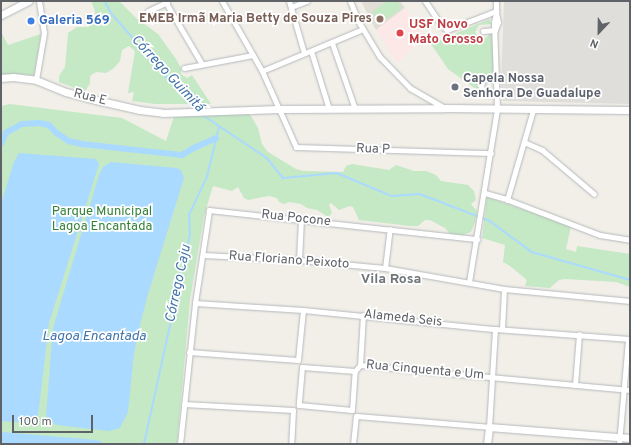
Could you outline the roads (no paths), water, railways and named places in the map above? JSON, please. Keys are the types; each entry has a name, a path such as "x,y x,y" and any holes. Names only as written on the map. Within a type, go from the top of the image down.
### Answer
{"street":[{"path":"1,14 29,1"},
{"path":"36,80 44,33 38,1"},
{"path":"222,1 262,71 279,109"},
{"path":"289,1 304,53"},
{"path":"291,7 307,1"},
{"path":"350,1 363,29 380,57 410,88 445,108"},
{"path":"425,1 441,25 447,30 496,12"},
{"path":"469,282 485,193 497,108 495,30 498,22 496,1"},
{"path":"148,11 167,2 202,64"},
{"path":"262,71 363,29"},
{"path":"482,31 495,30"},
{"path":"332,43 356,109"},
{"path":"311,51 329,109"},
{"path":"184,68 253,55"},
{"name":"Rua E","path":"1,78 13,77 36,80 66,92 110,104 140,110 181,113 279,109 497,108 532,110 630,110"},
{"path":"497,80 486,78 482,82 481,87 486,94 497,94"},
{"name":"Rua P","path":"279,109 296,147 491,153"},
{"path":"507,200 532,110"},
{"path":"524,142 542,150 594,194"},
{"path":"485,193 600,235 630,240"},
{"name":"Rua Pocone","path":"180,444 195,303 204,255 209,210 477,239"},
{"path":"299,260 300,219"},
{"path":"385,268 390,229"},
{"name":"Rua Floriano Peixoto","path":"204,255 299,260 385,268 504,289 630,301"},
{"path":"504,289 502,329 629,339 619,441"},
{"name":"Alameda Seis","path":"195,303 363,315 502,329"},
{"path":"189,352 298,360 303,310"},
{"name":"Rua Cinquenta e Um","path":"363,315 360,365 630,390"},
{"path":"487,444 495,329"},
{"path":"575,385 579,334"},
{"path":"354,371 302,367 300,405 352,410 354,371 360,365"},
{"path":"184,404 294,410 291,444"},
{"path":"353,444 356,416 489,427 619,441 630,438"}],"water":[{"name":"Lagoa Encantada","path":"19,153 96,159 99,164 49,323 38,416 31,423 1,421 1,204 14,162"},
{"name":"Lagoa Encantada","path":"111,162 176,168 181,170 184,178 148,294 140,325 134,353 128,412 120,428 109,431 57,425 50,421 46,416 53,328 99,175 103,167"},
{"path":"1,432 96,440 101,441 102,444 1,444"}],"waterway":[{"name":"Córrego Guimitá","path":"105,1 112,14 195,109"},
{"name":"Córrego Guimitá","path":"203,115 267,158 283,178 337,173 392,196 420,194 490,221 532,252 630,280"},
{"path":"1,144 6,133 22,124 39,123 49,125 57,133 69,141 82,144 182,155 216,138"},
{"name":"Córrego Caju","path":"144,444 190,234 189,215 207,177 219,127"}],"place":[{"name":"EMEB Irmã Maria Betty de Souza Pires","path":"380,19"},
{"name":"Galeria 569","path":"31,21"},
{"name":"USF Novo Mato Grosso","path":"400,33"},
{"name":"Capela Nossa Senhora De Guadalupe","path":"455,87"}],"district":[{"name":"Vila Rosa","path":"391,280"}],"park label":[{"name":"Parque Municipal Lagoa Encantada","path":"102,220"}]}
